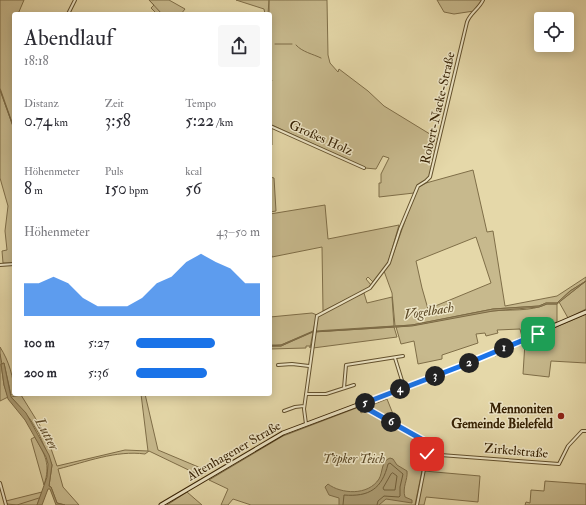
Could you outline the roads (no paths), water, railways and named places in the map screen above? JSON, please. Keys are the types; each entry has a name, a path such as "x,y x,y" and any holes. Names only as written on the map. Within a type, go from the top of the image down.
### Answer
{"main road":[{"name":"Altenhagener Straße","path":"162,505 277,436 494,353 586,312"}],"street":[{"path":"69,12 75,0"},
{"name":"Robert-Nacke-Straße","path":"306,424 304,406 316,319 319,314 368,290 389,263 400,229 417,187 426,182 430,177 467,22 469,17 480,6 483,0"},
{"name":"Großes Holz","path":"272,127 364,168"},
{"path":"0,265 12,264"},
{"path":"344,388 346,365 403,356"},
{"path":"395,358 404,387"},
{"path":"278,365 292,364 309,366"},
{"path":"306,394 323,395 354,385"},
{"path":"362,404 366,408 423,440 426,446 427,454 417,505"},
{"path":"284,411 295,406 304,406"},
{"name":"Zirkelstraße","path":"427,454 559,464 572,441 582,431 586,431"},
{"path":"0,482 6,505"}],"water":[{"path":"586,281 557,304 547,304 539,307 493,311 412,326 312,332 412,325 493,309 539,306 546,303 557,303 570,291"},
{"path":"312,332 281,346 272,346 281,345"},
{"path":"4,363 11,397 26,413 49,455 52,465 49,486 51,487 57,503 65,505 56,505 50,489 48,489 42,505 37,505 47,477 48,464 46,457 25,420 8,399 1,364"},
{"path":"390,458 393,459 397,465 407,471 404,493 405,497 412,500 412,503 386,499 379,505 339,505 339,498 329,495 325,487 328,484 340,490 354,492 361,491 374,485 379,479 385,462"}],"waterway":[{"path":"149,0 160,12"},
{"path":"275,44 292,44"},
{"path":"296,45 304,51 321,58"},
{"name":"Vogelbach","path":"0,90 12,123"},
{"name":"Lutter","path":"0,354 2,364"},
{"path":"7,504 17,505 39,498"}],"place":[{"name":"Mennoniten Gemeinde Bielefeld","path":"561,416"}],"park label":[{"name":"Töpker Teich","path":"354,459"}]}
